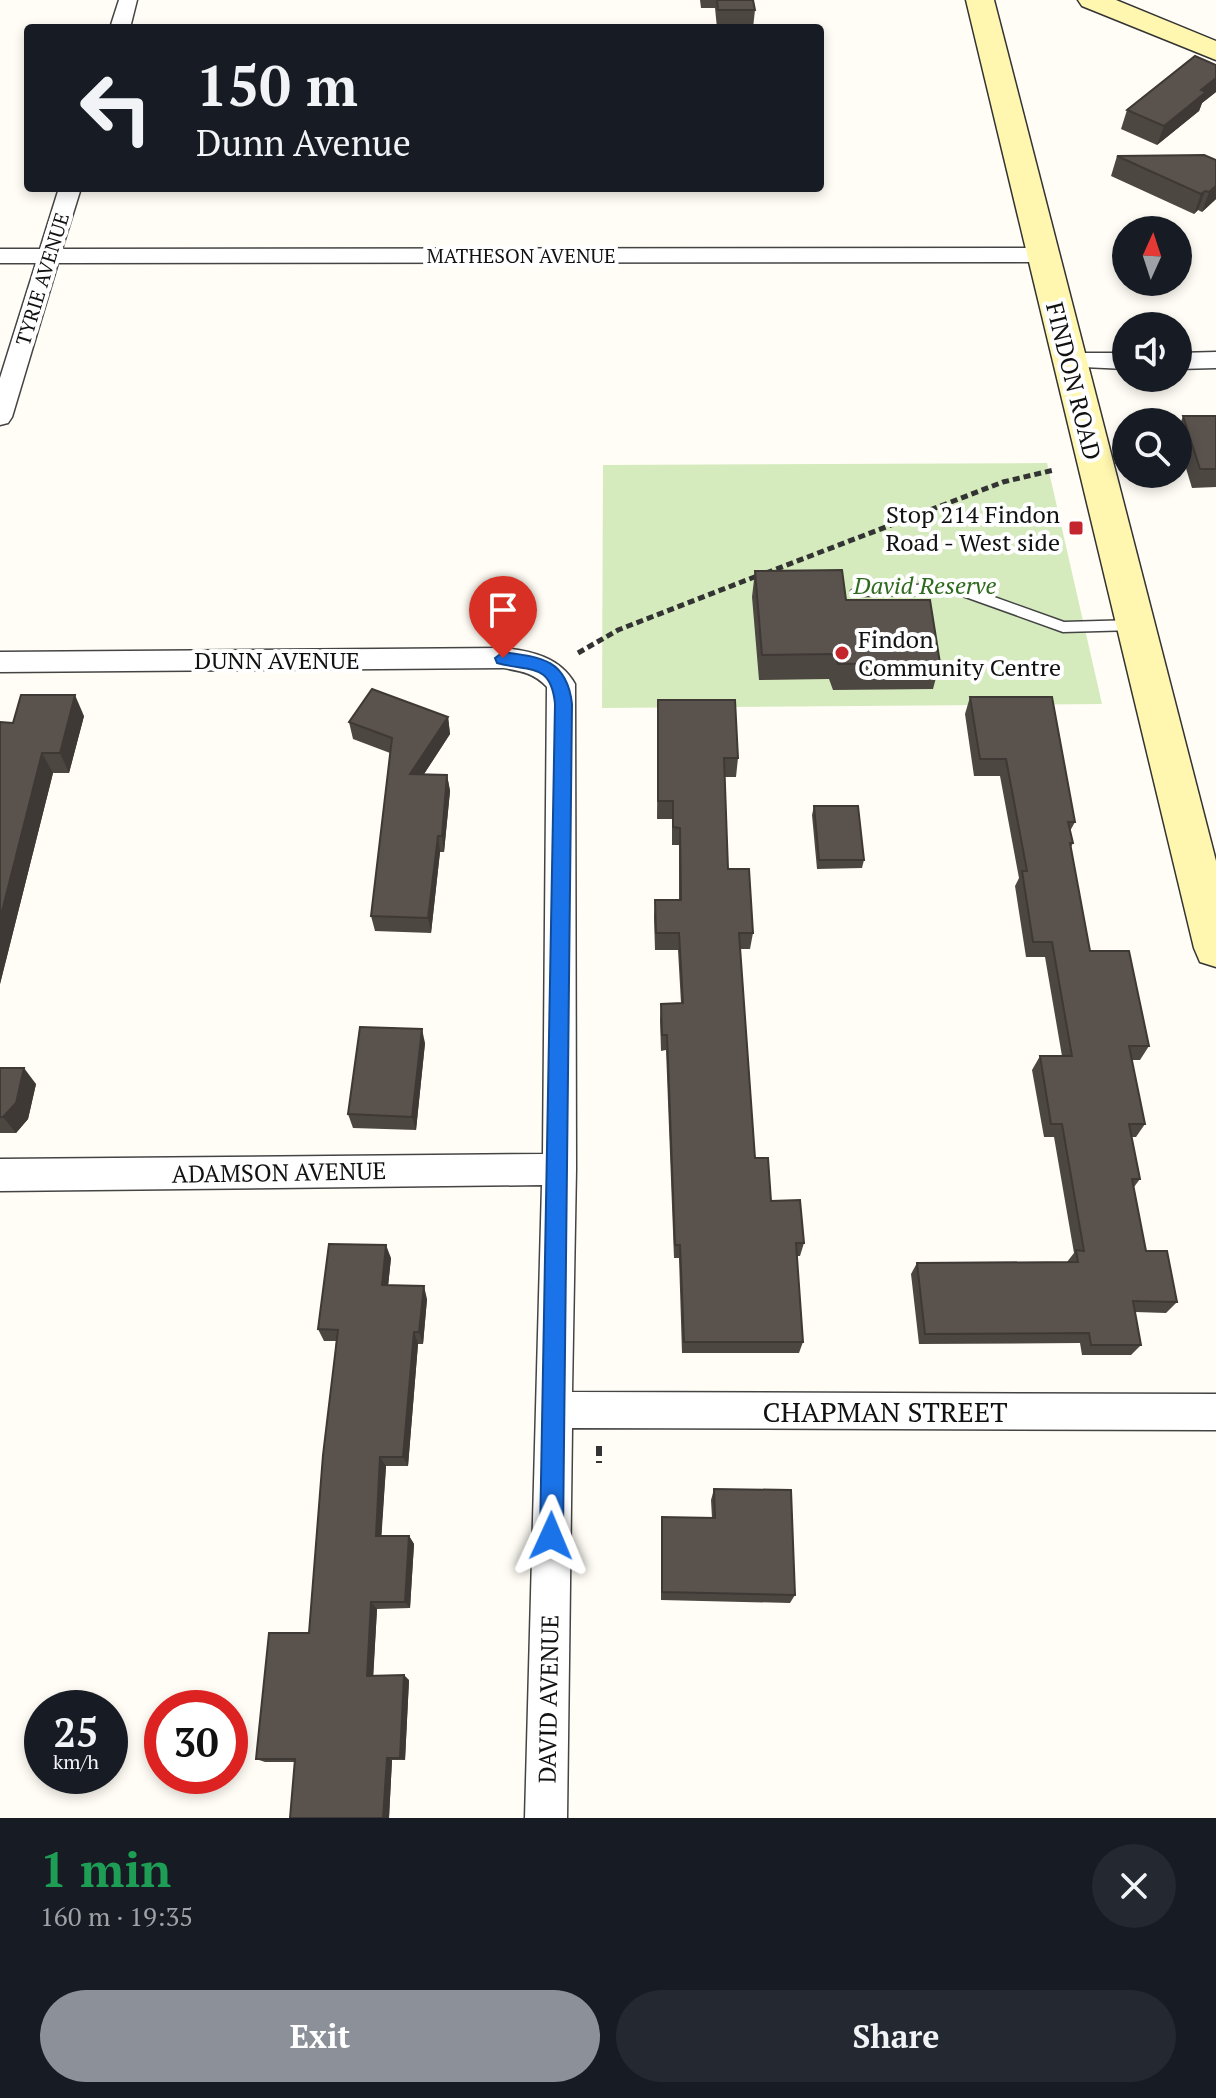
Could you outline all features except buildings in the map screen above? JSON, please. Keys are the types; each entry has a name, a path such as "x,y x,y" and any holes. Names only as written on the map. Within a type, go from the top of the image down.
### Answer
{"main road":[{"path":"1092,0 1216,51"},
{"name":"FINDON ROAD","path":"983,2 1216,948"}],"street":[{"path":"121,24 128,0"},
{"name":"TYRIE AVENUE","path":"0,417 69,192"},
{"name":"MATHESON AVENUE","path":"0,256 1043,255"},
{"path":"1192,361 1216,360"},
{"path":"1069,361 1112,361"},
{"name":"DUNN AVENUE","path":"0,662 503,658 565,662"},
{"name":"DAVID AVENUE","path":"546,1818 559,1169 564,704 561,684 565,662"},
{"name":"ADAMSON AVENUE","path":"0,1175 559,1169"},
{"name":"CHAPMAN STREET","path":"554,1410 1216,1412"}],"lane":[{"path":"858,591 958,589 1063,627 1135,625"}],"path":[{"path":"565,662 618,630 988,487 1054,470"}],"green space":[{"name":"David Reserve","path":"1047,463 1102,704 602,708 603,465"}],"place":[{"name":"Stop 214 Findon Road - West side","path":"1076,528"},
{"name":"Findon Community Centre","path":"842,653"}],"route":[{"path":"503,658 531,662 552,671 561,684 564,704 551,1536"}]}
